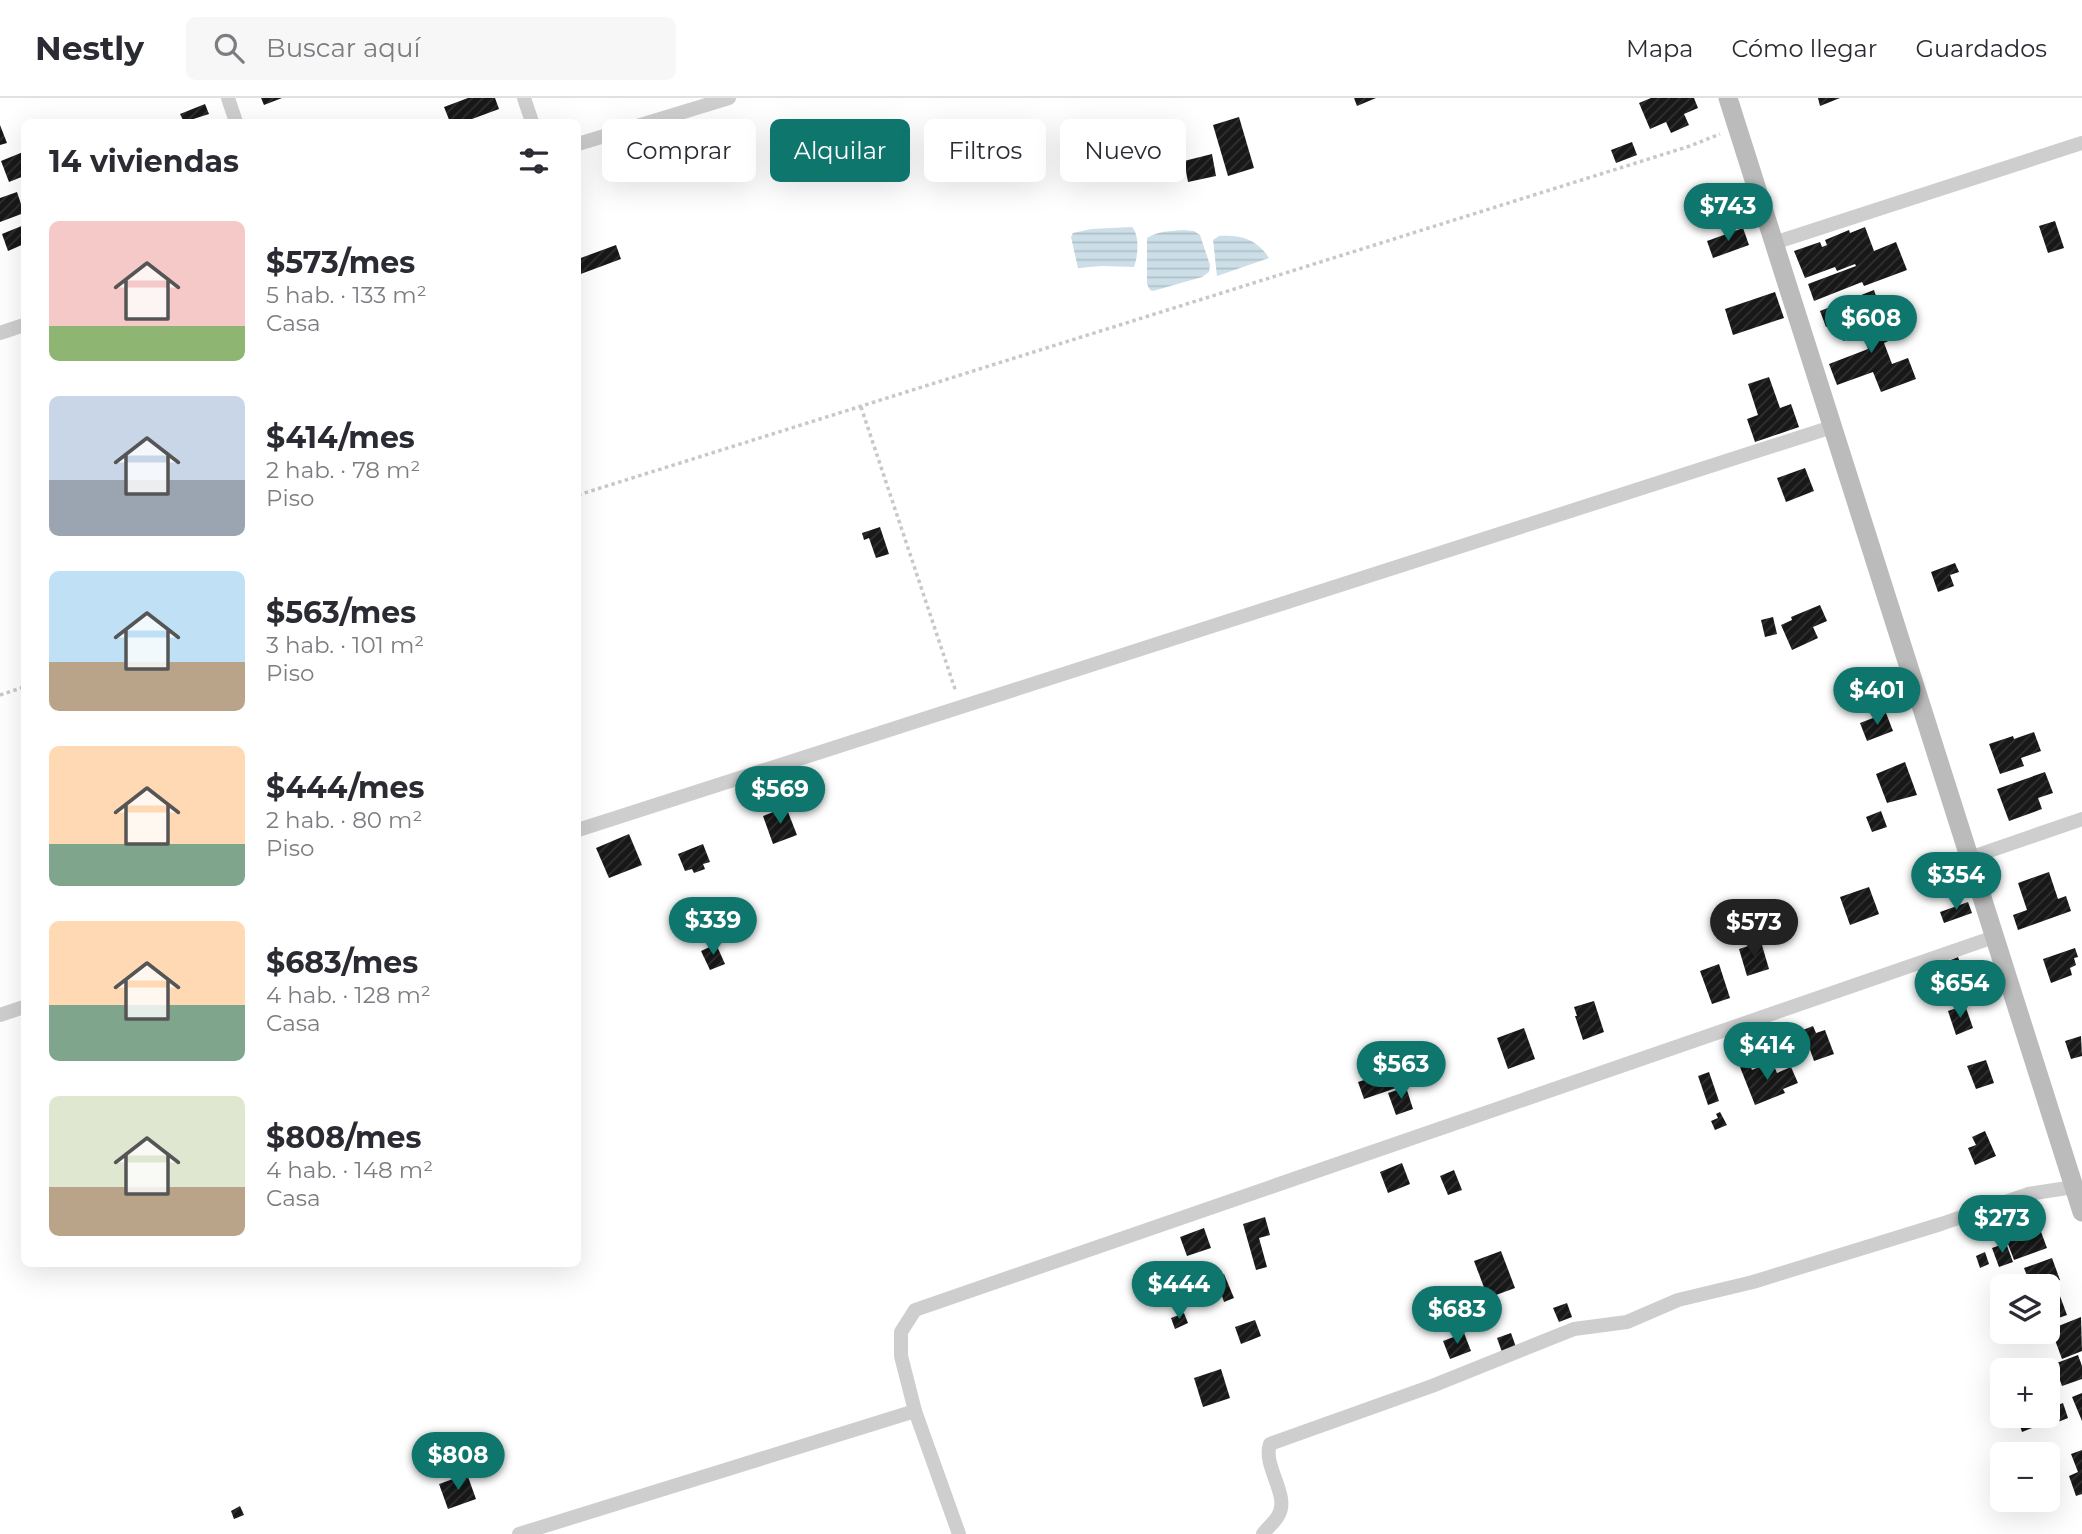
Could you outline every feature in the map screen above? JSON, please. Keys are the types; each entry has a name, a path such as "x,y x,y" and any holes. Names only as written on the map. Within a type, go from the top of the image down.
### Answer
{"main road":[{"path":"1728,98 2082,1212"}],"street":[{"path":"228,98 235,119"},
{"path":"524,98 531,119"},
{"path":"581,143 729,98"},
{"path":"1774,243 2082,143"},
{"path":"0,333 21,326"},
{"path":"581,829 1832,427"},
{"path":"1969,858 2082,819"},
{"path":"959,1534 915,1411 901,1356 901,1332 915,1310 1994,937"},
{"path":"0,1015 21,1008"},
{"path":"1263,1534 1280,1514 1281,1506 1267,1453 1270,1444 1432,1386 1574,1329 1627,1322 1678,1300 1753,1282 2028,1194 2074,1187"},
{"path":"519,1534 915,1411"}],"path":[{"path":"581,494 1677,150 1737,127"},
{"path":"861,407 961,707"},
{"path":"0,695 21,688"}],"shaded area":[{"path":"1132,227 1138,246 1134,267 1078,268 1071,237 1073,233 1091,229"},
{"path":"1183,230 1194,231 1200,235 1210,265 1209,272 1202,277 1150,290 1147,284 1147,238"},
{"path":"1219,236 1235,236 1254,242 1269,258 1217,276 1213,240"}],"building":[{"path":"261,98 282,98 264,105"},
{"path":"468,98 495,98 499,109 472,119 449,119 444,107"},
{"path":"1354,98 1376,98 1357,106"},
{"path":"1651,98 1694,98 1698,108 1684,114 1689,125 1671,133 1666,122 1650,129 1639,103"},
{"path":"1818,98 1840,98 1820,106"},
{"path":"205,104 209,114 182,119 180,114"},
{"path":"1239,117 1254,168 1228,176 1213,125"},
{"path":"0,125 7,143 0,145"},
{"path":"1632,142 1637,155 1616,163 1611,150"},
{"path":"21,153 21,177 9,182 1,161"},
{"path":"1212,154 1216,176 1188,182 1186,160"},
{"path":"17,192 21,214 0,222 0,198"},
{"path":"2055,221 2064,248 2048,253 2039,226"},
{"path":"21,226 21,245 8,251 2,234"},
{"path":"1865,227 1874,251 1896,242 1907,270 1864,286 1862,282 1814,301 1808,284 1856,266 1855,264 1837,271 1835,267 1805,278 1794,251 1820,242 1822,247 1827,245 1825,240"},
{"path":"1743,228 1749,245 1713,258 1707,241"},
{"path":"616,245 621,259 581,274 581,258"},
{"path":"1874,290 1879,305 1826,327 1820,311"},
{"path":"1775,292 1784,318 1733,335 1725,309"},
{"path":"1877,311 1882,326 1890,323 1895,338 1884,343 1892,364 1908,358 1916,379 1881,392 1873,372 1837,385 1829,364 1868,349 1862,334 1843,341 1837,326"},
{"path":"1769,377 1780,408 1791,404 1799,427 1755,442 1747,419 1758,415 1748,384"},
{"path":"1805,468 1814,491 1786,502 1777,478"},
{"path":"880,527 889,554 876,558 869,538 864,540 862,533"},
{"path":"1955,563 1959,572 1950,575 1954,586 1938,592 1931,572"},
{"path":"1820,605 1827,621 1813,627 1818,638 1792,650 1781,625 1792,620 1791,617"},
{"path":"1773,617 1777,634 1765,637 1761,620"},
{"path":"1886,713 1893,731 1867,741 1860,723"},
{"path":"2034,732 2041,751 2021,758 2024,766 2000,774 1989,744"},
{"path":"1905,762 1917,795 1887,803 1876,774"},
{"path":"2045,772 2053,793 2038,798 2042,809 2009,821 1997,789"},
{"path":"786,807 797,835 773,844 763,816"},
{"path":"1881,811 1887,827 1872,832 1866,817"},
{"path":"629,834 642,865 609,878 596,848"},
{"path":"703,844 710,862 703,864 705,869 694,873 692,869 685,871 678,854"},
{"path":"2049,872 2058,899 2066,896 2071,911 2018,930 2013,915 2027,910 2018,883"},
{"path":"1869,887 1879,914 1850,925 1840,897"},
{"path":"1968,902 1972,913 1944,923 1940,912"},
{"path":"1761,942 1769,969 1747,976 1739,949"},
{"path":"716,944 725,964 710,970 701,951"},
{"path":"2075,948 2078,957 2074,958 2076,965 2070,968 2072,975 2051,983 2043,959"},
{"path":"1958,957 1965,976 1945,984 1938,965"},
{"path":"1719,964 1730,998 1712,1004 1700,971"},
{"path":"1594,1001 1604,1032 1583,1040 1574,1007"},
{"path":"1965,1005 1973,1028 1956,1035 1948,1011"},
{"path":"1813,1026 1816,1033 1825,1030 1834,1054 1814,1061 1803,1030"},
{"path":"1524,1028 1535,1059 1508,1069 1497,1038"},
{"path":"2081,1036 2082,1056 2071,1059 2065,1041"},
{"path":"1986,1060 1994,1083 1976,1089 1967,1066"},
{"path":"1391,1062 1399,1087 1364,1099 1358,1082 1364,1080 1361,1072"},
{"path":"1749,1063 1752,1070 1762,1066 1763,1070 1774,1066 1777,1073 1791,1067 1798,1083 1783,1089 1785,1093 1755,1105 1740,1067"},
{"path":"1709,1072 1719,1101 1708,1105 1698,1076"},
{"path":"1406,1087 1413,1109 1396,1115 1388,1093"},
{"path":"1720,1112 1727,1125 1715,1130 1711,1121 1718,1118 1716,1114"},
{"path":"1985,1131 1996,1156 1975,1165 1968,1148 1976,1145 1972,1137"},
{"path":"1402,1163 1410,1184 1388,1193 1380,1172"},
{"path":"1454,1170 1462,1190 1448,1195 1440,1176"},
{"path":"1265,1217 1270,1235 1259,1238 1267,1267 1256,1270 1243,1224"},
{"path":"2037,1221 2047,1248 2014,1260 2002,1228 2014,1223 2016,1228"},
{"path":"1204,1228 1211,1248 1187,1256 1180,1237"},
{"path":"2006,1243 2013,1262 1999,1267 1992,1248"},
{"path":"1501,1251 1515,1288 1488,1298 1474,1261"},
{"path":"1985,1252 1989,1264 1980,1268 1976,1256"},
{"path":"2052,1258 2058,1274 2026,1274 2024,1268"},
{"path":"1224,1274 1234,1298 1224,1302 1222,1296 1216,1298 1209,1280"},
{"path":"2060,1296 2067,1315 2060,1317"},
{"path":"1567,1303 1572,1317 1559,1322 1553,1308"},
{"path":"1184,1313 1188,1323 1175,1329 1171,1318"},
{"path":"2081,1317 2082,1351 2062,1359 2056,1344 2060,1344 2060,1325"},
{"path":"1255,1320 1261,1336 1241,1344 1235,1327"},
{"path":"1464,1333 1471,1351 1450,1359 1443,1341"},
{"path":"1511,1333 1517,1350 1503,1355 1497,1338"},
{"path":"2078,1355 2082,1366 2082,1379 2062,1386 2060,1362"},
{"path":"1221,1369 1230,1398 1203,1407 1194,1378"},
{"path":"2082,1393 2082,1421 2072,1397"},
{"path":"2063,1403 2068,1418 2060,1421 2060,1404"},
{"path":"2082,1450 2082,1494 2076,1496 2069,1476 2078,1472 2071,1454"},
{"path":"467,1474 476,1499 448,1509 439,1484"},
{"path":"240,1506 244,1515 234,1519 231,1511"}]}
